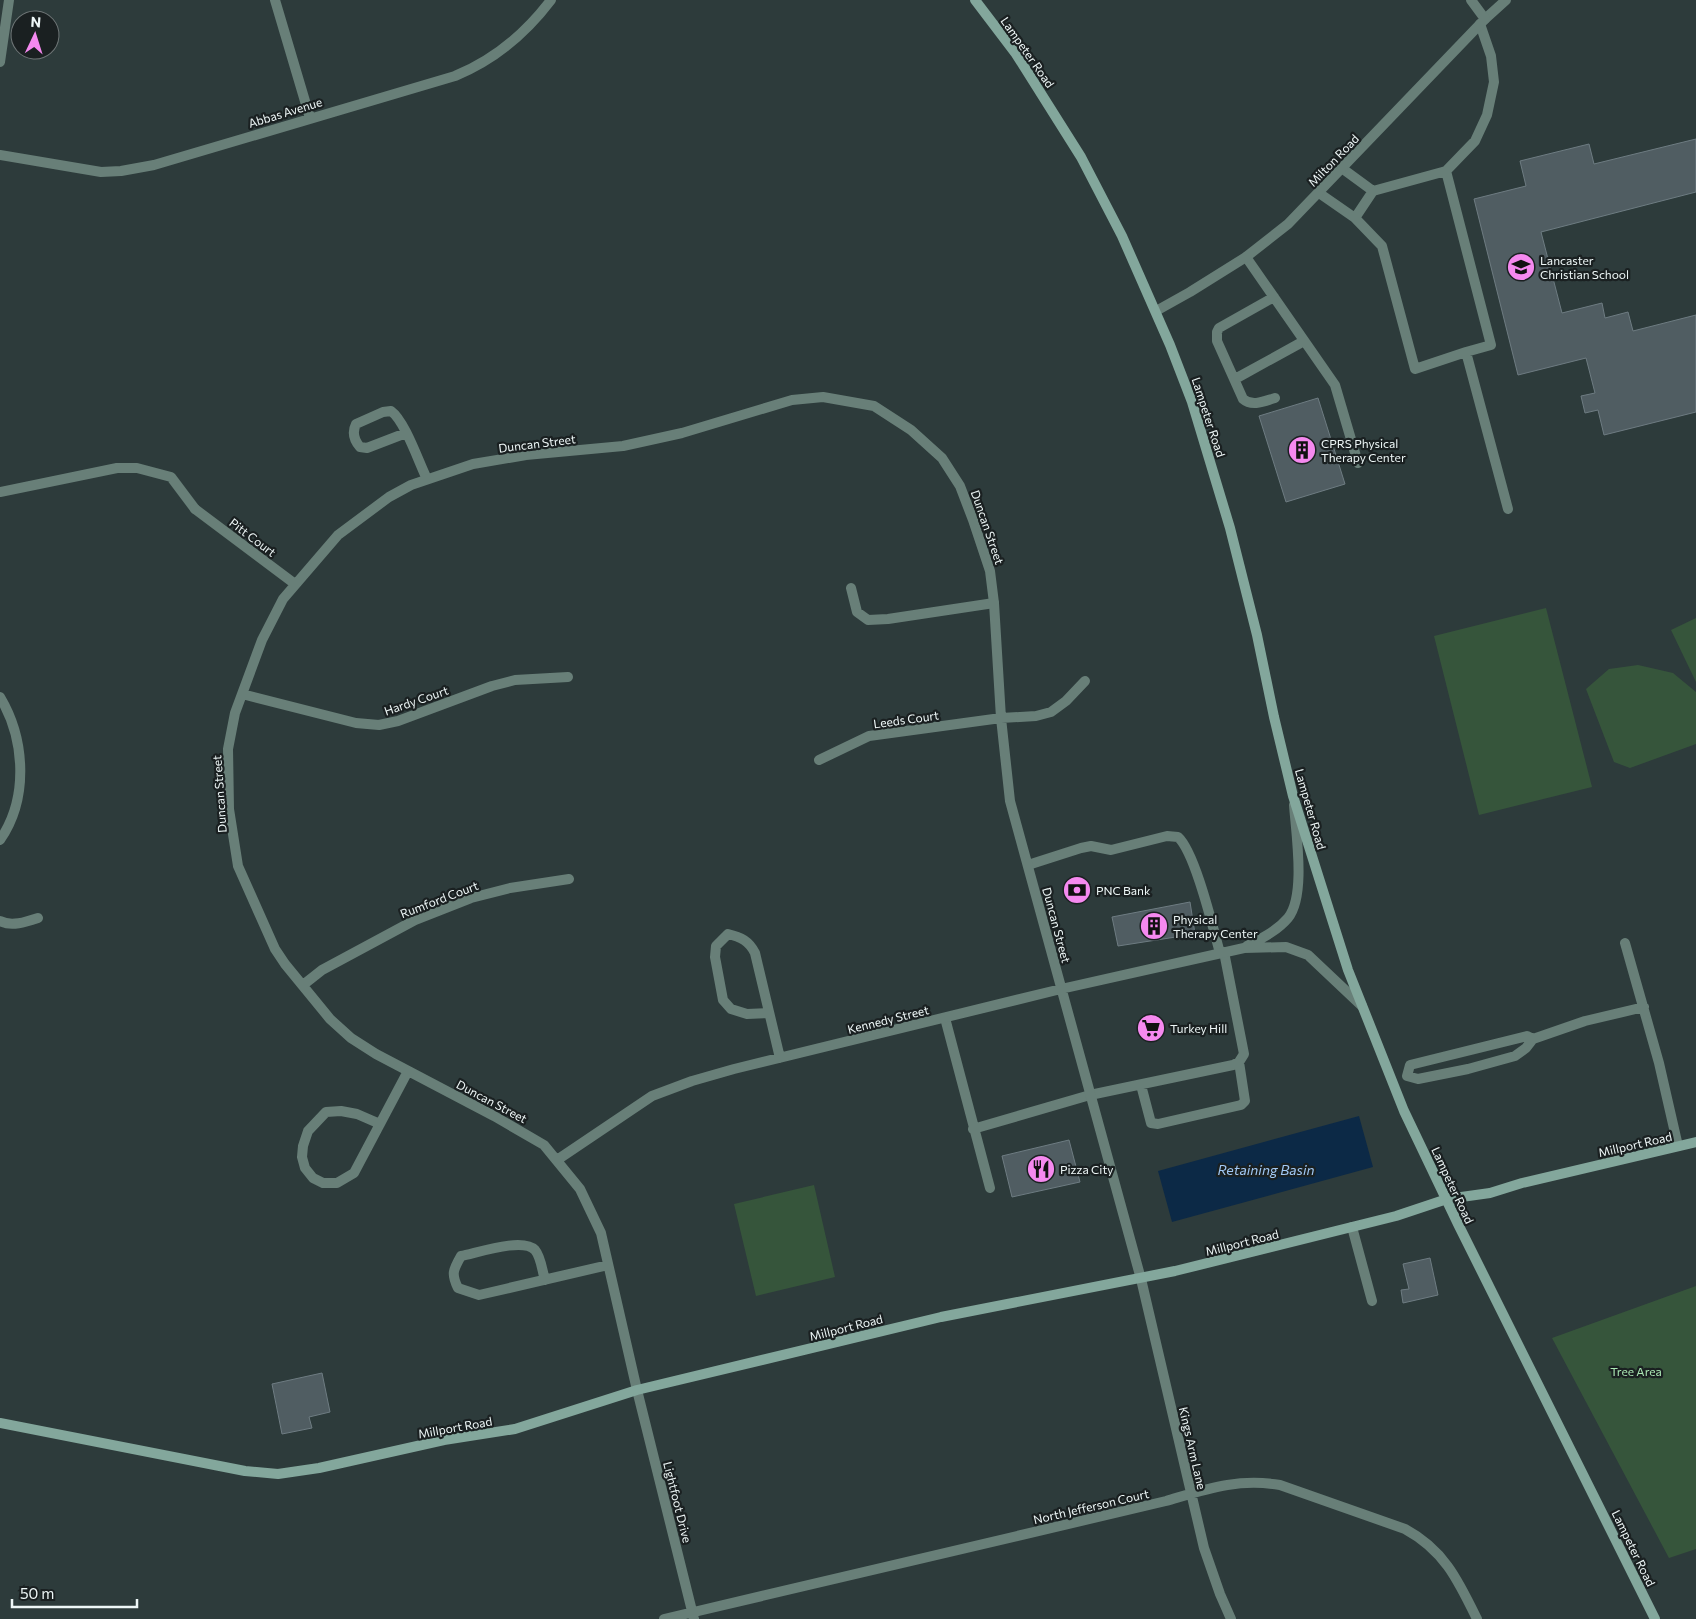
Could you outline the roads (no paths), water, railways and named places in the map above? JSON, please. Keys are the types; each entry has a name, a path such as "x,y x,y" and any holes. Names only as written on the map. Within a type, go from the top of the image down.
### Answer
{"main road":[{"name":"Lampeter Road","path":"975,0 1016,54 1081,157 1122,236 1156,311 1192,402 1230,528 1258,635 1274,717 1293,796 1348,970 1393,1083 1446,1200 1655,1619"},
{"name":"Millport Road","path":"0,1423 245,1471 278,1474 319,1468 444,1440 514,1429 637,1390 941,1317 1141,1279 1396,1216 1446,1200 1490,1193 1531,1181 1696,1142"}],"street":[{"path":"0,62 9,0"},
{"path":"275,0 310,118"},
{"name":"Abbas Avenue","path":"0,155 101,172 121,171 154,165 455,76 472,69 506,47 538,17 551,0"},
{"path":"1355,218 1373,191 1445,172 1474,142 1487,115 1494,82 1491,56 1483,21 1471,0"},
{"name":"Milton Road","path":"1156,311 1246,257 1288,224 1483,21 1506,0"},
{"path":"1342,169 1373,191"},
{"path":"1319,193 1355,218 1382,246 1414,369 1491,344 1445,172"},
{"path":"1246,257 1335,385 1358,463"},
{"path":"1274,297 1219,328 1217,332 1218,341 1246,402 1257,403 1275,398"},
{"path":"1235,379 1304,341"},
{"path":"1466,352 1508,509"},
{"name":"Duncan Street","path":"637,1390 601,1233 580,1189 544,1145 519,1129 376,1054 351,1038 330,1019 275,949 238,866 229,809 228,749 235,713 262,640 283,599 338,535 389,497 410,485 473,464 526,455 623,446 673,435 792,400 823,397 874,406 902,423 942,458 960,486 990,572 994,603 1001,718 1010,801 1141,1279"},
{"path":"406,433 367,448 360,447 353,435 353,429 356,424 383,412 391,411 397,415 406,433 427,480"},
{"name":"Pitt Court","path":"0,492 117,468 136,468 171,477 195,509 296,584"},
{"path":"851,588 857,612 868,620 888,619 994,603"},
{"name":"Hardy Court","path":"242,694 356,723 379,725 398,721 492,686 515,680 568,677"},
{"name":"Leeds Court","path":"819,760 869,736 1001,718 1036,716 1051,712 1066,702 1085,681"},
{"path":"0,697 11,721 20,762 19,793 15,808 0,840"},
{"name":"Kennedy Street","path":"1244,948 1272,933 1288,917 1296,904 1299,885 1293,796"},
{"path":"973,1130 1090,1095 1233,1065 1239,1062 1244,1054 1222,952 1196,873 1186,847 1178,837 1167,836 1111,850 1091,846 1028,865"},
{"name":"Rumford Court","path":"303,985 322,970 414,920 471,898 510,888 569,879"},
{"path":"0,921 5,924 38,918"},
{"path":"769,1013 747,1014 731,1009 723,1000 715,956 716,946 728,934 750,943 755,953 780,1058"},
{"path":"1626,943 1659,1063 1678,1146"},
{"name":"Kennedy Street","path":"556,1160 652,1096 692,1081 1061,989 1222,952 1244,948 1286,947 1308,955 1362,1006"},
{"path":"1393,1083 1407,1076 1418,1079 1468,1069 1515,1056 1526,1048 1533,1039 1585,1021 1644,1007"},
{"path":"945,1018 973,1130 990,1188"},
{"path":"1407,1076 1410,1065 1526,1036 1533,1039"},
{"path":"1140,1085 1151,1123 1158,1124 1241,1105 1245,1102 1245,1096 1239,1062"},
{"path":"380,1124 357,1114 340,1111 326,1112 308,1131 303,1151 305,1168 313,1178 324,1183 338,1183 354,1173 380,1124 408,1071"},
{"path":"1352,1227 1372,1301"},
{"path":"545,1280 536,1251 530,1246 518,1244 462,1256 455,1266 453,1277 458,1288 478,1295 545,1280 608,1265"},
{"name":"Kings Arm Lane","path":"1141,1279 1204,1548 1231,1619"},
{"name":"Lightfoot Drive","path":"637,1390 693,1616"},
{"name":"North Jefferson Court","path":"664,1619 693,1616 1191,1494 1220,1485 1238,1483 1280,1485 1405,1529 1421,1538 1431,1546 1446,1565 1464,1592 1477,1619"}],"water":[{"name":"Retaining Basin","path":"1359,1116 1373,1167 1172,1222 1158,1171"}],"place":[{"name":"Lancaster Christian School","path":"1521,267"},
{"name":"CPRS Physical Therapy Center","path":"1302,450"},
{"name":"PNC Bank","path":"1077,890"},
{"name":"Physical Therapy Center","path":"1154,926"},
{"name":"Turkey Hill","path":"1151,1028"},
{"name":"Pizza City","path":"1041,1169"}],"park label":[{"name":"Tree Area","path":"1636,1371"}]}
